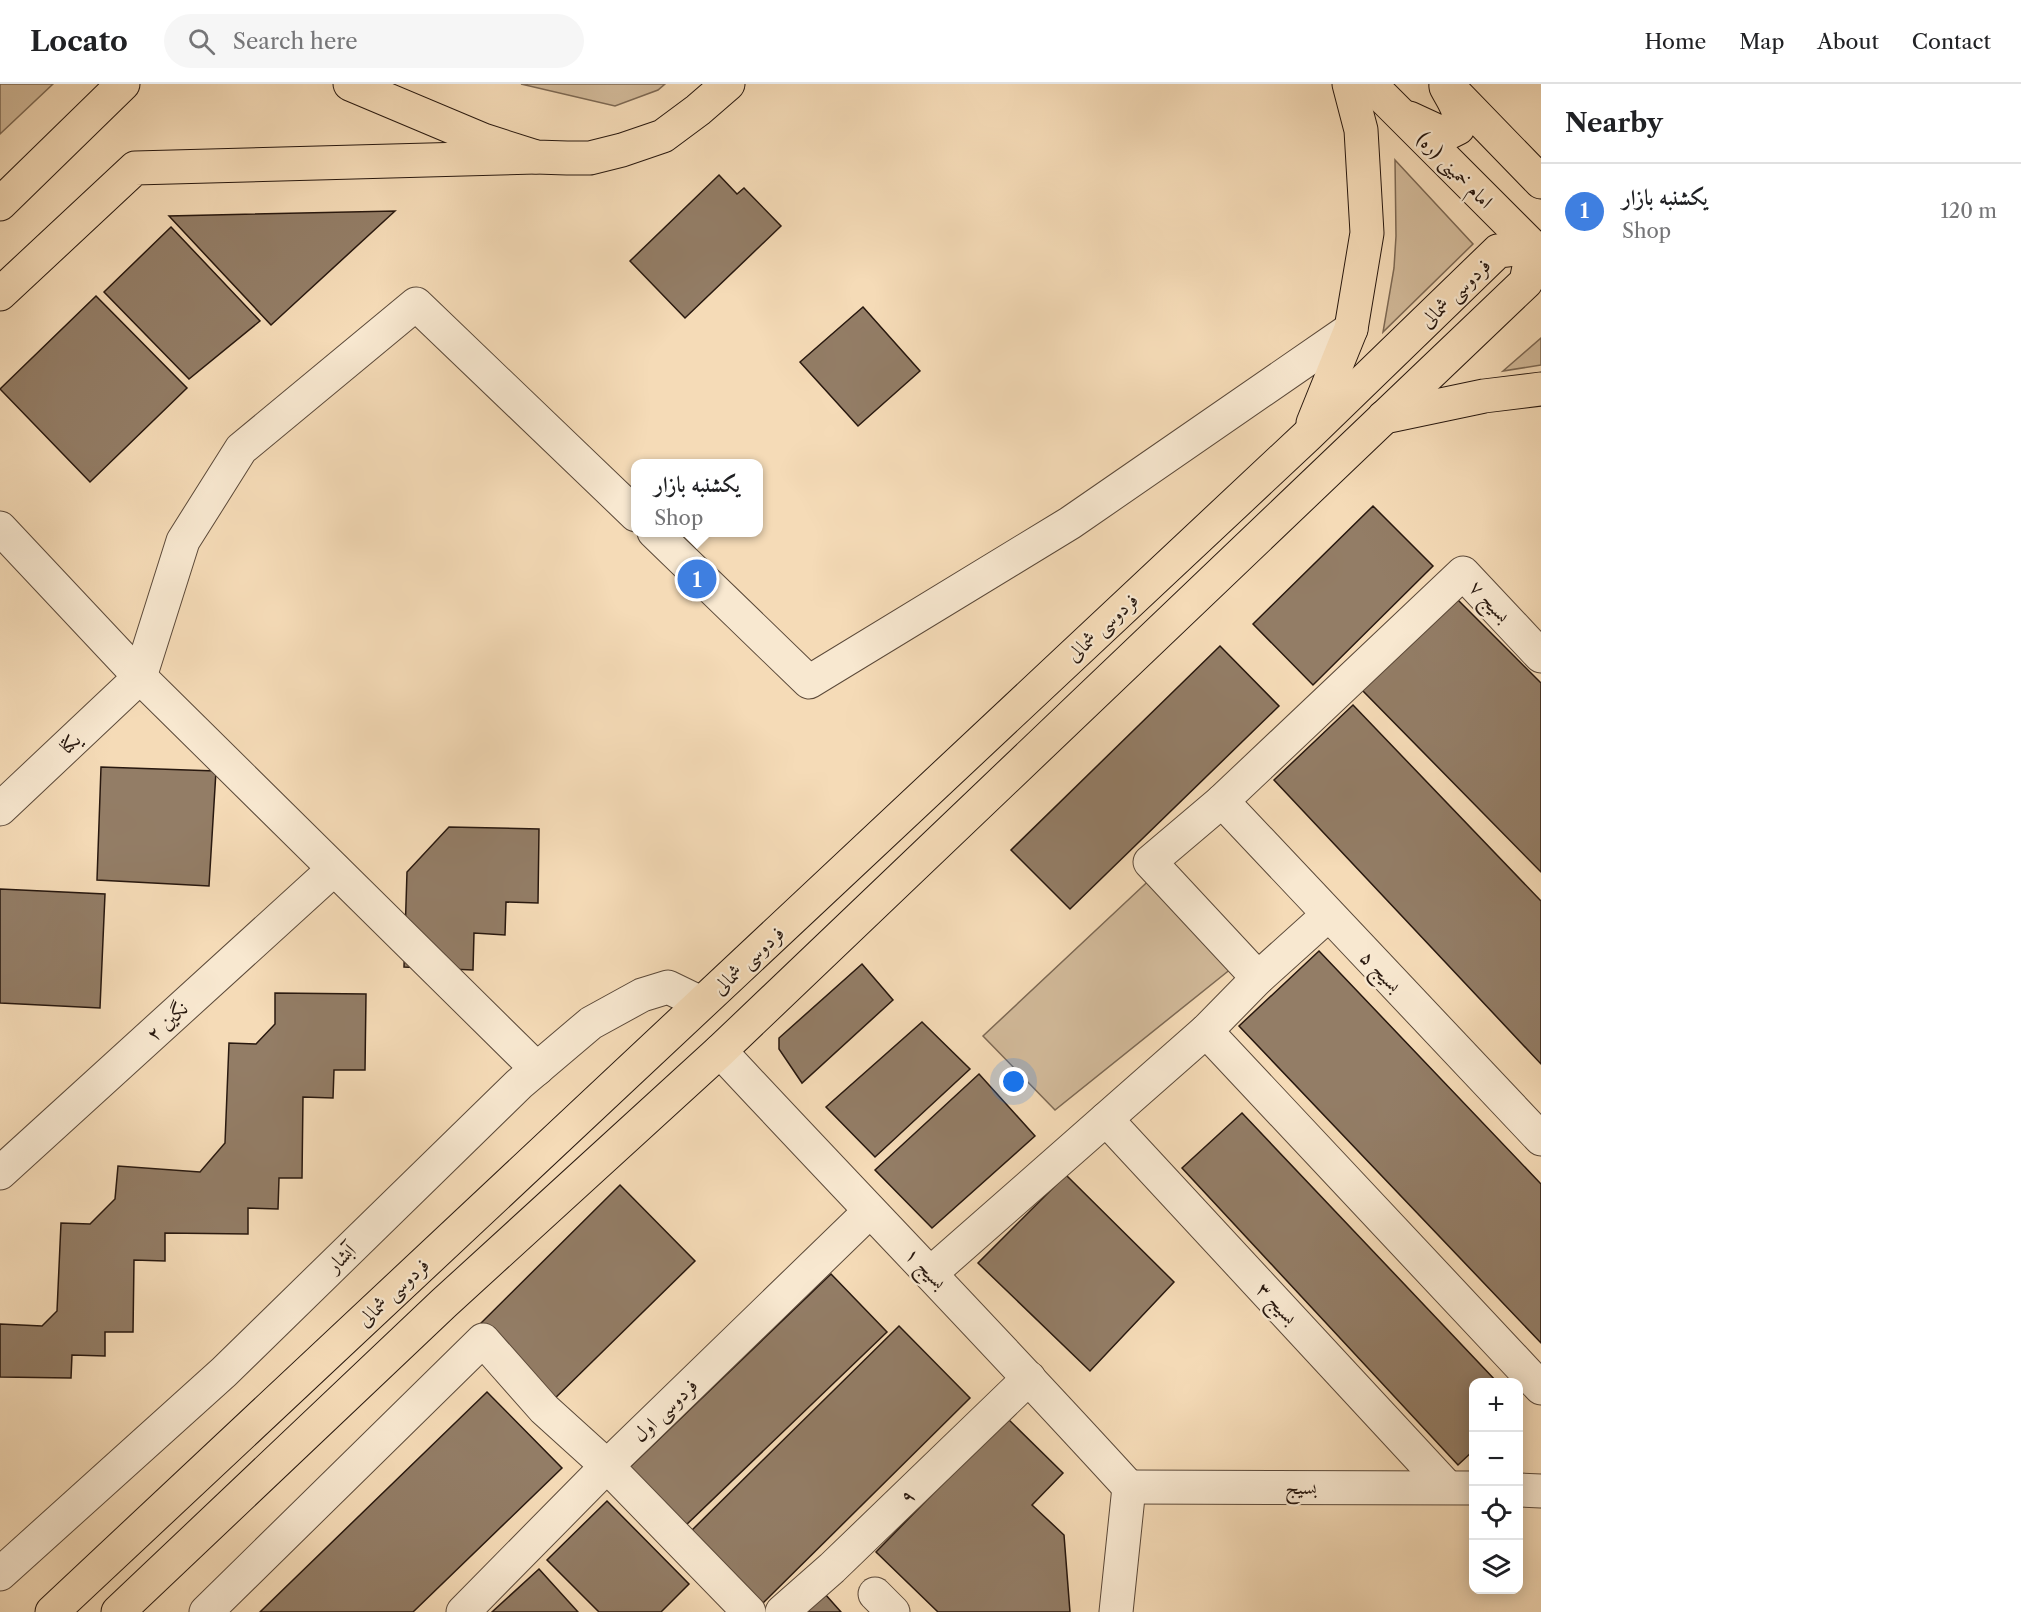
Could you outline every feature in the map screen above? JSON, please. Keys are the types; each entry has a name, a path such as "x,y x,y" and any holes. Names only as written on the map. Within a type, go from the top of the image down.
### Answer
{"main road":[{"path":"0,204 123,84"},
{"path":"350,84 483,140 536,157"},
{"path":"0,294 135,168 536,157 590,158 663,136 728,84"},
{"path":"1308,435 1351,328 1368,233 1361,130 1349,84"},
{"name":"امام خمینی (ره)","path":"1370,84 1538,247"},
{"path":"1397,112 1435,130 1448,133 1458,128 1460,119 1458,106 1445,84"},
{"path":"1445,84 1541,182"},
{"name":"فردوسی شمالی","path":"52,1612 1308,435 1498,251 1538,247 1527,282 720,1051 444,1303 118,1612"},
{"path":"1384,417 1484,396 1541,389"}],"street":[{"path":"140,677 183,541 241,449 416,304 631,510"},
{"path":"659,537 809,682 1070,523 1351,328"},
{"path":"0,528 140,677 537,1069"},
{"name":"بسیج ۷","path":"1222,801 1463,573 1541,656"},
{"name":"یکتا","path":"0,808 140,677"},
{"path":"1222,801 1150,862 1258,978"},
{"name":"بسیج ۵","path":"1222,801 1541,1139"},
{"name":"نگین ۲","path":"0,1173 334,869"},
{"path":"931,1273 1206,1031 1258,978 1328,915"},
{"name":"آبشار","path":"0,1574 224,1372 519,1084 591,1023 642,995 668,987 701,1004"},
{"path":"1206,1031 1541,1389"},
{"name":"بسیج ۱","path":"720,1051 931,1273 1129,1487"},
{"name":"بسیج ۳","path":"1106,1119 1460,1488"},
{"name":"فردوسی اول","path":"463,1612 607,1466 870,1211"},
{"path":"206,1612 483,1340 544,1409 607,1466 749,1612"},
{"name":"۹","path":"782,1612 832,1568 1029,1378"},
{"path":"1116,1612 1129,1487"},
{"name":"بسیج","path":"1129,1487 1460,1488"},
{"path":"1523,1490 1541,1491"}],"shaded area":[{"path":"0,84 53,84 0,134"},
{"path":"521,84 665,84 658,90 615,106"},
{"path":"1395,160 1473,244 1383,332 1394,268"},
{"path":"1541,338 1541,365 1503,371"},
{"path":"1159,871 1242,960 1055,1110 983,1036"}],"building":[{"path":"719,175 737,194 744,188 781,226 685,318 630,261"},
{"path":"395,211 271,325 169,216"},
{"path":"171,227 260,321 189,379 104,292"},
{"path":"96,296 187,388 90,482 0,389"},
{"path":"863,307 920,371 858,426 800,362"},
{"path":"1373,506 1433,566 1313,685 1253,624"},
{"path":"1456,598 1541,683 1541,872 1362,690"},
{"path":"1220,646 1279,706 1070,909 1011,850"},
{"path":"1353,705 1541,901 1541,1064 1274,780"},
{"path":"101,767 216,771 209,886 97,880"},
{"path":"449,827 539,829 538,903 506,902 505,935 474,933 473,970 404,967 407,872"},
{"path":"0,889 105,894 100,1008 0,1003"},
{"path":"1319,951 1541,1184 1541,1343 1239,1026"},
{"path":"862,964 893,1000 802,1083 779,1049 779,1038"},
{"path":"275,993 366,994 365,1070 334,1070 333,1098 303,1097 302,1178 279,1178 278,1209 248,1208 248,1234 165,1233 165,1261 134,1260 133,1332 105,1332 105,1356 72,1355 71,1378 0,1377 0,1324 42,1326 57,1311 61,1223 90,1224 115,1199 118,1166 200,1172 225,1143 229,1043 256,1044 275,1024"},
{"path":"922,1022 970,1069 875,1157 826,1107"},
{"path":"979,1074 1035,1136 932,1228 875,1170"},
{"path":"1242,1113 1493,1378 1469,1378 1469,1455 1458,1465 1182,1168"},
{"path":"1066,1175 1174,1282 1090,1371 978,1263"},
{"path":"620,1185 695,1261 544,1409 470,1334"},
{"path":"831,1274 887,1332 685,1526 629,1468"},
{"path":"899,1326 970,1398 761,1605 689,1533"},
{"path":"487,1392 562,1468 413,1612 260,1612"},
{"path":"1007,1418 1063,1473 1032,1505 1064,1535 1070,1612 938,1612 876,1552"},
{"path":"607,1501 689,1584 661,1612 599,1612 547,1560"},
{"path":"539,1569 578,1612 492,1612"},
{"path":"825,1594 841,1612 805,1612"}],"place":[{"name":"یکشنبه بازار","path":"697,579"}]}
